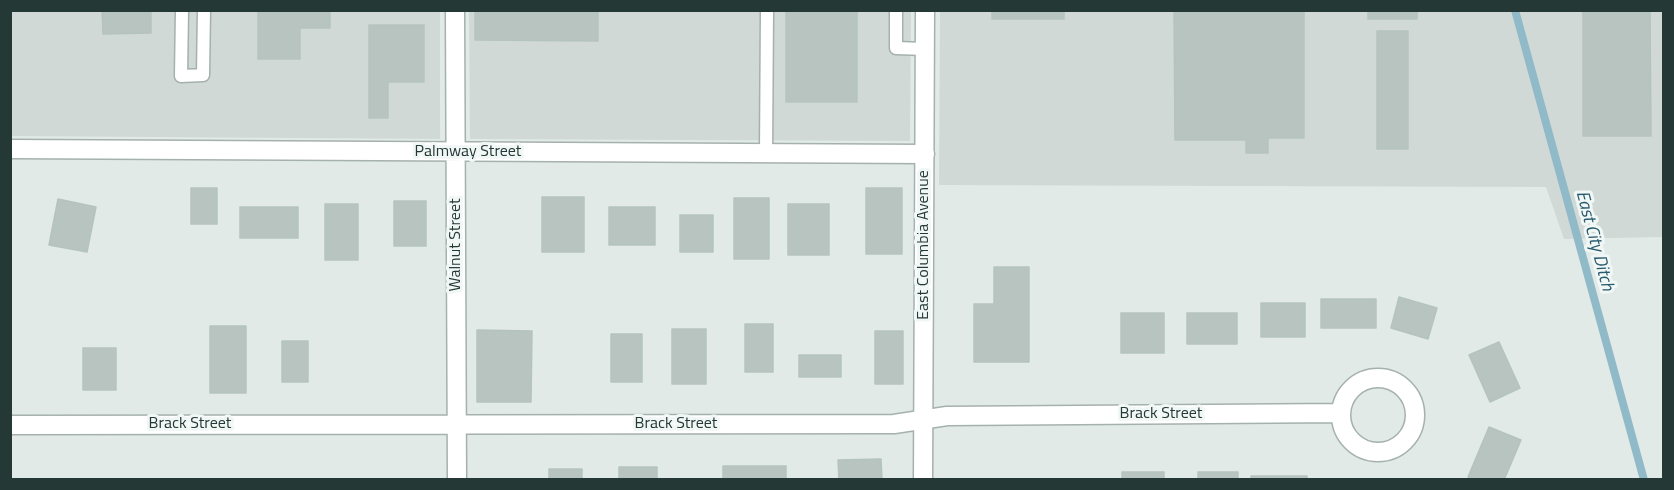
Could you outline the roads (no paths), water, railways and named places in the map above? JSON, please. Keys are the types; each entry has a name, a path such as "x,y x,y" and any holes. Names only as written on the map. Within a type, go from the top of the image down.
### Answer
{"street":[{"name":"Walnut Street","path":"455,10 457,480"},
{"name":"East Columbia Avenue","path":"923,480 925,10"},
{"name":"Palmway Street","path":"10,149 925,154"},
{"path":"1372,378 1385,378 1396,382 1409,396 1415,414 1414,426 1400,445 1377,452 1366,450 1347,436 1342,424 1341,413 1344,400 1360,382 1372,378"},
{"name":"Brack Street","path":"10,425 894,424 947,416 1341,413"}],"lane":[{"path":"182,10 182,76 203,75 204,10"},
{"path":"766,153 767,10"},
{"path":"896,10 896,48 925,49"}],"waterway":[{"name":"East City Ditch","path":"1515,10 1644,480"}]}
